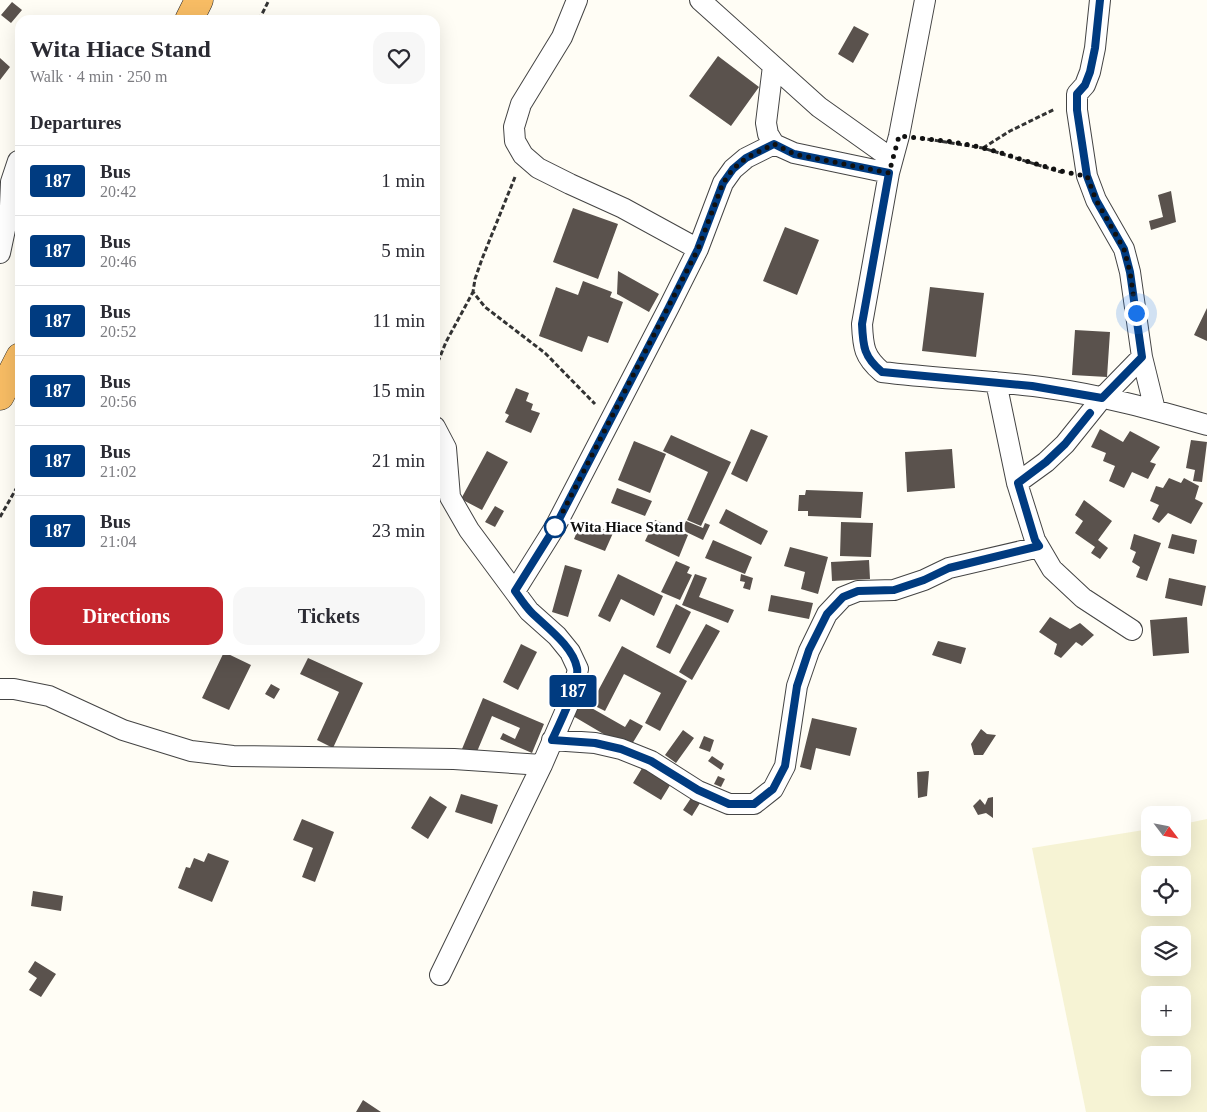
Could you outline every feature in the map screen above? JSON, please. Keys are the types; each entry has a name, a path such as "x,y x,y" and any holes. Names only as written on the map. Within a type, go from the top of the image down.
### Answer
{"highway":[{"path":"192,15 199,0"},
{"path":"0,396 15,367"}],"street":[{"path":"577,0 562,37 522,104 514,127 515,141 523,155 538,168 623,208 698,249"},
{"path":"700,0 819,107 891,166"},
{"path":"926,0 899,136 891,166 862,324 863,347 871,363 882,372 1050,388 1155,410 1207,425"},
{"path":"1100,0 1095,48 1090,72 1085,85 1077,94 1087,176 1096,200 1124,249 1130,272 1142,357 1155,410"},
{"path":"773,66 766,123 768,134 774,144 794,154 891,166"},
{"path":"515,591 555,527 611,421 698,249 723,183 733,169 746,158 774,144"},
{"path":"0,253 10,206 11,182 15,170"},
{"path":"1018,483 1046,462 1065,444 1102,398 1142,357"},
{"path":"996,382 1018,483 1035,540 1052,569 1083,598 1132,630"},
{"path":"440,437 446,448 450,497 469,530 529,611 562,641 578,669 571,698 542,765 440,975"},
{"path":"552,740 595,743 621,749 651,761 698,790 729,804 754,804 773,789 785,766 797,686 809,650 827,614 843,597 858,591 894,590 924,580 949,568 1039,546"},
{"path":"0,689 14,689 49,696 123,730 191,751 233,756 454,759 542,765"}],"path":[{"path":"262,15 269,0"},
{"path":"983,148 1018,127 1077,100"},
{"path":"899,136 945,141 983,148 1050,170 1087,176"},
{"path":"440,357 473,292 482,259 523,155"},
{"path":"473,292 485,307 545,353 611,421"},
{"path":"0,517 15,491"}],"shaded area":[{"path":"1207,819 1207,1112 1086,1112 1032,848 1141,830 1141,856 1191,856 1191,822"}],"building":[{"path":"12,2 22,10 18,15 15,15 11,23 1,15"},
{"path":"854,26 869,34 853,63 838,54"},
{"path":"718,56 759,87 731,126 689,96"},
{"path":"0,58 10,67 0,80"},
{"path":"1171,191 1176,222 1151,230 1149,221 1163,217 1158,195"},
{"path":"573,208 618,224 598,279 553,262"},
{"path":"785,227 819,240 797,295 763,281"},
{"path":"618,271 659,294 649,312 617,294"},
{"path":"583,281 612,292 610,297 623,302 608,343 588,336 582,352 539,336 556,287 578,295"},
{"path":"930,287 984,293 976,357 922,351"},
{"path":"1207,308 1207,341 1194,335"},
{"path":"1075,330 1110,332 1107,377 1072,375"},
{"path":"516,388 529,393 526,401 533,404 531,410 540,413 531,433 505,422 509,415 505,413"},
{"path":"751,429 768,436 747,482 731,474"},
{"path":"1100,429 1123,442 1130,431 1160,447 1150,462 1156,464 1148,479 1132,472 1124,488 1109,481 1115,466 1103,461 1106,453 1091,447"},
{"path":"671,435 731,462 701,526 687,520 708,472 663,451"},
{"path":"1191,440 1207,442 1202,482 1193,481 1195,470 1186,468"},
{"path":"634,441 666,454 650,493 618,480"},
{"path":"952,449 955,488 907,492 905,452"},
{"path":"487,451 508,462 482,510 461,499"},
{"path":"1169,478 1181,483 1184,478 1199,486 1195,499 1203,503 1191,524 1168,513 1159,523 1152,519 1159,505 1150,501 1156,486 1163,488"},
{"path":"617,488 652,501 645,516 611,503"},
{"path":"806,490 863,492 861,518 808,516 808,511 798,511 799,495 805,495"},
{"path":"1084,500 1112,521 1098,540 1108,548 1100,559 1091,553 1095,547 1075,533 1083,521 1075,515"},
{"path":"495,506 504,511 495,527 485,522"},
{"path":"726,509 768,531 761,545 719,523"},
{"path":"582,520 613,533 605,551 574,539"},
{"path":"655,520 688,535 679,557 645,541"},
{"path":"686,521 703,528 705,523 710,525 703,540 682,530"},
{"path":"841,522 873,523 871,557 840,556"},
{"path":"1134,534 1161,543 1147,581 1136,577 1140,567 1132,562 1136,552 1130,549"},
{"path":"1172,534 1197,540 1194,554 1168,548"},
{"path":"713,540 752,557 745,574 705,558"},
{"path":"790,547 828,557 818,594 801,589 805,572 784,566"},
{"path":"869,560 870,579 832,581 831,562"},
{"path":"676,561 690,567 687,573 692,575 680,600 661,592"},
{"path":"565,565 582,570 568,617 552,612"},
{"path":"618,574 663,596 654,616 621,599 610,622 598,616"},
{"path":"695,574 707,578 699,597 734,610 728,623 682,605"},
{"path":"741,574 753,578 750,590 743,588 745,582 740,581"},
{"path":"1169,578 1206,586 1202,606 1165,598"},
{"path":"771,595 813,603 809,619 768,611"},
{"path":"676,604 691,612 670,654 656,647"},
{"path":"1050,617 1070,629 1080,623 1094,635 1082,646 1076,642 1061,658 1054,654 1057,644 1039,632"},
{"path":"1187,617 1189,653 1153,656 1150,620"},
{"path":"706,624 720,631 692,680 679,672"},
{"path":"938,641 966,648 961,664 932,655"},
{"path":"521,644 537,652 518,690 503,682"},
{"path":"622,646 687,681 660,731 645,723 661,693 624,674 605,711 591,704"},
{"path":"223,655 230,655 251,665 229,710 202,698"},
{"path":"308,658 363,683 333,748 317,740 339,692 300,674"},
{"path":"271,684 280,689 274,699 265,694"},
{"path":"483,698 544,724 532,753 500,739 503,733 515,739 520,728 492,716 476,754 462,749"},
{"path":"581,702 625,727 630,719 643,726 629,749 573,716"},
{"path":"812,718 857,728 850,756 816,748 811,770 800,767"},
{"path":"981,729 987,734 996,735 983,755 974,755 971,744"},
{"path":"683,730 694,738 676,763 665,755"},
{"path":"704,736 714,740 710,752 699,748"},
{"path":"712,756 724,764 721,770 708,761"},
{"path":"644,765 672,782 661,800 633,783"},
{"path":"929,771 927,796 918,798 917,772"},
{"path":"718,776 725,779 721,787 714,784"},
{"path":"461,794 498,805 492,824 455,812"},
{"path":"430,796 447,807 428,839 411,828"},
{"path":"993,797 993,818 986,813 978,815 973,806 980,799 985,805 988,798"},
{"path":"691,798 700,803 692,816 683,810"},
{"path":"302,819 334,832 315,882 302,877 313,848 293,840"},
{"path":"208,853 229,861 212,902 178,888 186,867 190,868 194,858 204,862"},
{"path":"33,891 63,896 61,911 31,906"},
{"path":"35,961 56,974 41,997 29,990 37,978 28,972"},
{"path":"363,1100 381,1112 356,1112"}],"bus line":[{"name":"187","path":"1090,413 1065,444 1046,462 1018,483 1035,540 1039,546 949,568 924,580 894,590 858,591 843,597 827,614 809,650 797,686 785,766 773,789 754,804 729,804 698,790 651,761 621,749 595,743 552,740 571,698 578,669 570,652 557,636 529,611 515,591 555,527 611,421 698,249 723,183 733,169 746,158 774,144 794,154 889,173 862,324 863,347 871,363 882,372 1050,388 1102,398 1142,357 1130,272 1124,249 1096,200 1087,176 1077,110 1077,94 1085,85 1090,72 1095,48 1100,0"}],"place":[{"name":"Wita Hiace Stand","path":"555,527"}],"route":[{"path":"555,527 698,249 723,183 733,169 746,158 774,144 794,154 889,173 899,136 945,141 983,148 1050,170 1087,176 1096,200 1124,249 1130,272 1136,313"}]}
